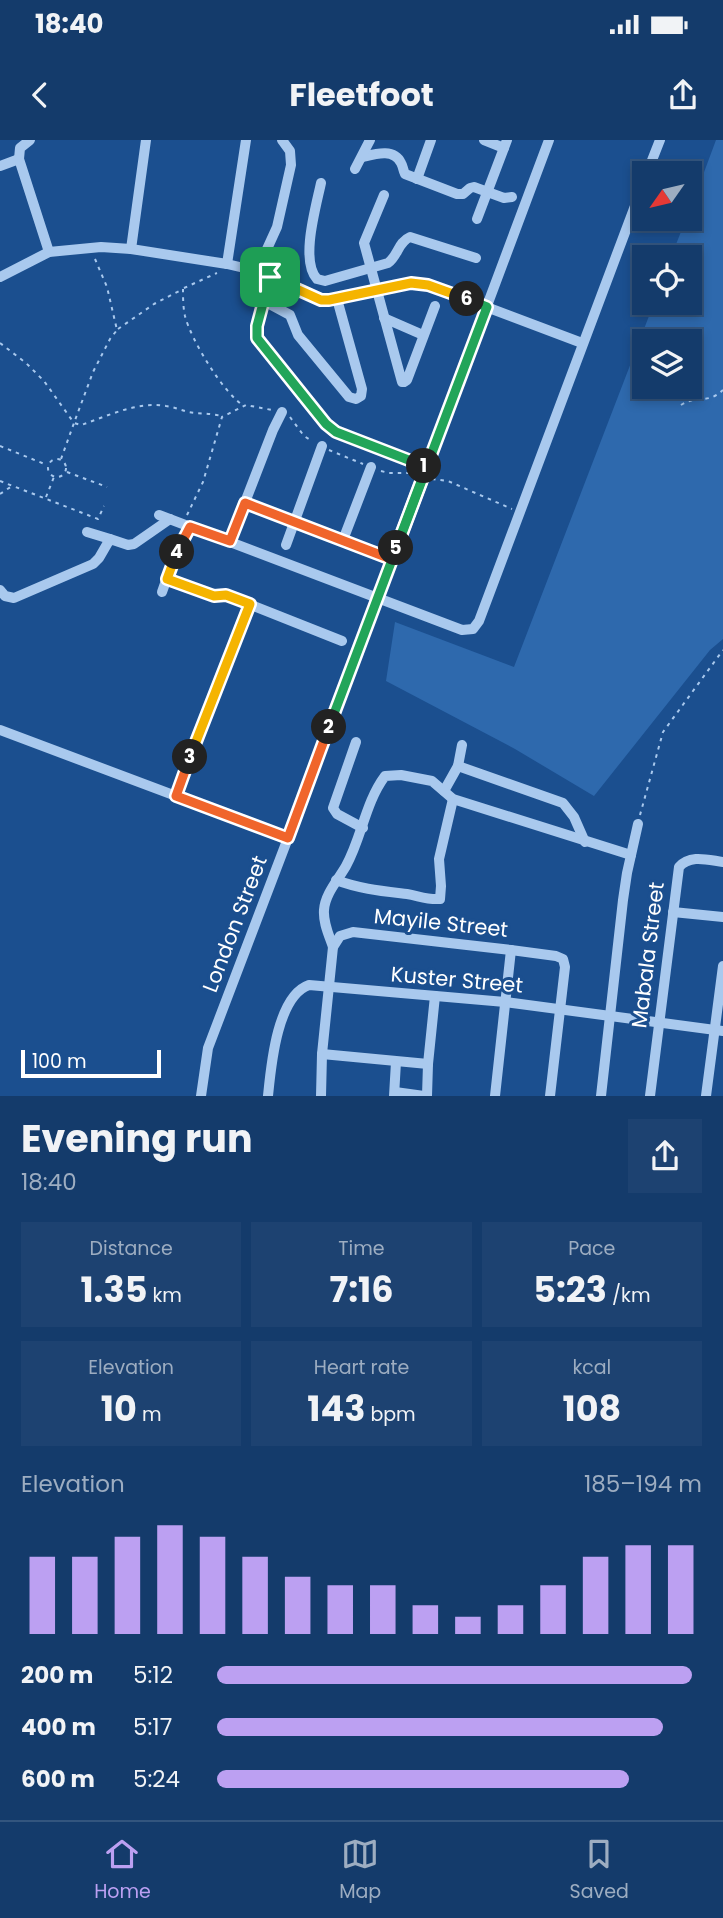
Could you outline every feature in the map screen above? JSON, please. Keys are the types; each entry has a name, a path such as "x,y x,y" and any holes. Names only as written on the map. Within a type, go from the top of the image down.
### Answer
{"street":[{"path":"30,140 20,148 19,159 49,252"},
{"path":"131,249 146,140"},
{"path":"227,264 246,140"},
{"path":"257,271 277,227 291,165 290,150 282,140"},
{"path":"355,169 370,140"},
{"path":"417,179 431,140"},
{"path":"477,219 506,144 484,140"},
{"name":"London Street","path":"201,1096 208,1048 550,140"},
{"path":"652,161 660,140"},
{"path":"363,157 380,153 392,155 399,159 405,174 460,195 472,187 504,198 512,197"},
{"path":"0,166 19,159"},
{"path":"321,183 308,252 309,266 314,276 321,281 392,261 402,242 410,237 476,258"},
{"path":"384,195 365,239 365,246 402,382 407,380 435,306"},
{"path":"159,515 463,630 475,628 632,213"},
{"path":"0,277 49,252 91,247 131,249 257,271 313,298 329,300 402,284 428,285 582,343"},
{"path":"270,277 256,331 257,338 329,428 427,467"},
{"path":"264,301 290,315 306,347 349,397 356,399 361,396 362,388 337,299"},
{"path":"384,318 423,335"},
{"path":"230,541 282,412"},
{"path":"286,545 322,446"},
{"path":"343,540 371,467"},
{"path":"245,503 391,559"},
{"path":"88,531 128,545 135,544 170,519"},
{"path":"162,592 178,547 190,527"},
{"path":"0,590 5,596 13,598 87,567 99,558 110,539"},
{"path":"167,579 214,596 226,595 342,641"},
{"path":"176,796 250,604"},
{"path":"0,730 288,838"},
{"path":"356,742 333,808 337,814 363,828"},
{"path":"444,792 458,766 462,745"},
{"path":"458,766 563,803 574,817 585,842"},
{"path":"321,1096 322,1054 333,947 325,925 324,909 329,893 363,828 374,790 385,776 401,775 432,781 453,799 631,855"},
{"path":"337,880 354,887 381,892 428,900 440,899 442,886 439,859 453,799"},
{"path":"601,1096 619,928 638,824"},
{"name":"Mabala Street","path":"650,1096 679,867 682,862 694,858 723,862"},
{"path":"673,912 723,917"},
{"name":"Mayile Street","path":"333,947 340,936 353,932 556,956 563,959 565,967 560,1010"},
{"path":"495,1096 511,950"},
{"path":"706,1096 719,1030 723,966"},
{"name":"Kuster Street","path":"268,1096 274,1044 293,997 309,985 505,1002 719,1030"},
{"path":"396,1062 394,1094 425,1096 435,996"},
{"path":"550,1096 560,1010"},
{"path":"322,1054 428,1065"}],"path":[{"path":"91,247 107,286 117,330"},
{"path":"61,459 93,372 117,330 154,304 196,281 215,276 227,264"},
{"path":"183,289 184,314 199,345 213,371 230,394 244,406"},
{"path":"0,343 44,381 74,424 80,425 134,407 150,405 222,417"},
{"path":"681,404 692,399 713,398 723,390"},
{"path":"0,446 48,465"},
{"path":"48,465 55,459 61,459"},
{"path":"54,477 63,476 66,472 67,467 61,459"},
{"path":"48,465 48,470 54,477"},
{"path":"66,472 107,487"},
{"path":"46,498 54,477"},
{"path":"0,481 98,519 104,506"},
{"path":"0,494 13,486"},
{"path":"638,824 663,732 723,650"}],"shaded area":[{"path":"716,140 723,140 723,639 710,650 594,796 515,749 386,681 395,622 514,667 632,360 632,399 702,399 702,329 644,329 649,315 702,315 702,245 676,245 681,231 702,231 702,178"}],"route":[{"path":"270,277 257,326 257,338 329,428 385,452 427,467 288,838 176,796 250,604 226,595 216,597 167,579 178,547 190,527 230,541 245,503 391,559 423,476 487,307 418,283 321,300 270,277"}]}
